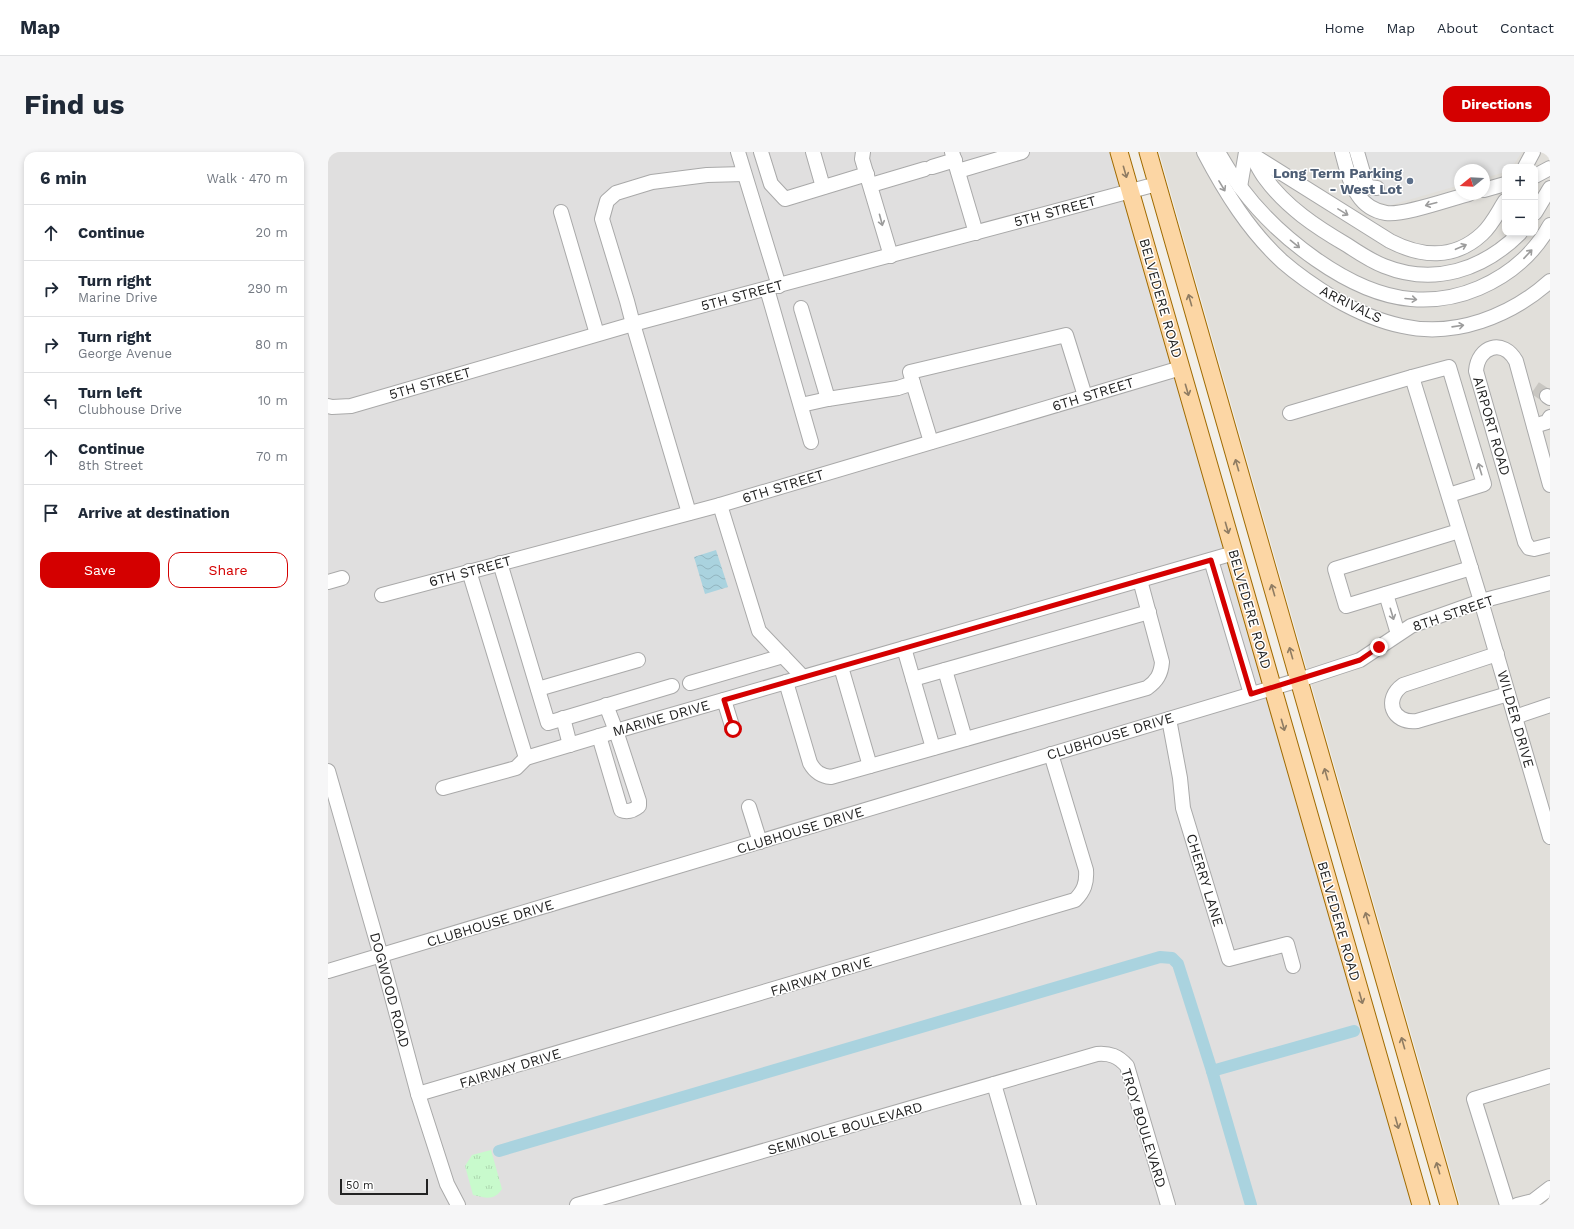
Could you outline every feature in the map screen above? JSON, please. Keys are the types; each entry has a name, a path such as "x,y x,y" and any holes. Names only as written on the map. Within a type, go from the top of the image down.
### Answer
{"main road":[{"name":"BELVEDERE ROAD","path":"1119,152 1421,1205"},
{"name":"BELVEDERE ROAD","path":"1148,152 1449,1205"}],"street":[{"path":"738,152 773,287 801,405 812,442"},
{"path":"761,152 770,184 785,199 824,187 929,168 955,161 1022,152"},
{"path":"813,152 824,187"},
{"path":"863,152 862,159 891,256"},
{"name":"ARRIVALS","path":"1204,152 1222,186 1236,208 1250,227 1283,262 1319,290 1360,312 1402,326 1422,329 1467,325 1506,312 1523,303 1550,281"},
{"path":"1218,152 1240,187 1253,203 1277,228 1298,246 1316,259 1351,280 1392,296 1432,300 1453,297 1491,283 1508,272 1525,258 1539,243 1550,225"},
{"path":"1342,152 1350,178 1358,195 1370,207 1378,211 1386,213 1403,212 1454,198"},
{"path":"1357,152 1366,183 1370,187 1377,188"},
{"path":"1527,164 1533,152"},
{"path":"1240,187 1248,153"},
{"path":"1248,153 1390,241 1404,248 1427,254 1451,251 1474,241 1491,223 1502,206"},
{"path":"1248,153 1265,178 1297,212 1371,260 1398,271 1433,275 1452,273 1478,264 1500,251 1517,236"},
{"path":"955,161 976,233"},
{"path":"1538,174 1550,168"},
{"path":"689,513 602,219 607,201 616,193 652,182 707,175 744,174"},
{"name":"5TH STREET","path":"328,406 352,406 632,324 1157,184"},
{"path":"1490,188 1502,185"},
{"path":"1538,208 1550,188"},
{"path":"561,212 597,334"},
{"path":"801,308 828,399"},
{"path":"931,442 910,372 1066,334 1085,396"},
{"name":"AIRPORT ROAD","path":"1550,485 1516,361 1509,352 1502,348 1493,348 1483,352 1477,363 1476,371 1525,542 1529,548 1534,549 1550,545"},
{"path":"1290,413 1449,367 1484,484 1448,495"},
{"name":"6TH STREET","path":"382,595 720,505 1181,368"},
{"name":"WILDER DRIVE","path":"1412,378 1497,654 1550,837"},
{"path":"1520,379 1535,388"},
{"path":"801,405 828,399 898,388 913,383"},
{"path":"1534,426 1547,422 1550,417"},
{"path":"720,505 759,631 803,677"},
{"path":"1460,531 1335,569 1346,606 1471,568"},
{"name":"MARINE DRIVE","path":"443,788 516,768 526,758 599,736 1234,553"},
{"path":"1211,560 1251,694"},
{"path":"500,563 548,723 672,686"},
{"path":"469,571 526,758"},
{"path":"328,582 342,578"},
{"path":"786,682 810,763 813,769 824,776 831,777 1139,690 1154,684 1159,678 1162,670 1162,662 1140,580"},
{"name":"8TH STREET","path":"1272,688 1360,660 1410,626 1481,601 1550,583"},
{"path":"1386,594 1398,634"},
{"path":"913,679 1149,612"},
{"path":"904,648 933,748"},
{"path":"1497,654 1403,684 1394,694 1392,706 1399,717 1410,722 1508,694"},
{"path":"690,683 783,656"},
{"path":"538,690 638,660"},
{"path":"841,667 870,766"},
{"path":"945,670 965,739"},
{"name":"CLUBHOUSE DRIVE","path":"328,972 1272,688"},
{"path":"724,700 733,729"},
{"path":"599,736 621,810 630,811 639,806 639,801 616,731 606,706"},
{"path":"1515,717 1550,706"},
{"path":"563,718 570,745"},
{"name":"CHERRY LANE","path":"1169,719 1180,778 1183,808 1229,959 1287,944 1294,966"},
{"name":"FAIRWAY DRIVE","path":"418,1094 1075,900 1085,887 1087,878 1086,870 1051,754"},
{"name":"DOGWOOD ROAD","path":"328,771 381,956 418,1094 447,1184 458,1205"},
{"path":"749,807 760,842"},
{"name":"SEMINOLE BOULEVARD","path":"577,1205 605,1201 1097,1054 1106,1053 1114,1055"},
{"name":"TROY BOULEVARD","path":"1114,1055 1127,1066 1168,1205"},
{"path":"1507,1205 1474,1099 1550,1076"},
{"path":"994,1084 1029,1205"},
{"path":"1516,1205 1533,1201 1550,1188"}],"shaded area":[{"path":"328,152 1119,152 1421,1205 328,1205"},
{"path":"1159,152 1550,152 1550,1205 1460,1205"},
{"name":"Long Term Parking - West Lot","path":"1351,152 1522,152 1514,164 1502,164 1502,173 1490,176 1490,164 1454,164 1454,187 1391,205 1374,201 1361,187"}],"green space":[{"path":"491,1150 502,1189 499,1193 489,1198 473,1195 465,1166 472,1155"}],"water":[{"path":"716,550 728,587 705,594 694,557"}],"waterway":[{"path":"499,1151 1160,957 1172,958 1178,964 1212,1071 1251,1205"},
{"path":"1212,1071 1354,1031"}],"tunnel":[{"path":"1535,388 1547,396"}],"place":[{"name":"Long Term Parking - West Lot","path":"1410,181"}],"route":[{"path":"733,729 724,700 1211,560 1251,694 1360,660 1379,647"}]}
